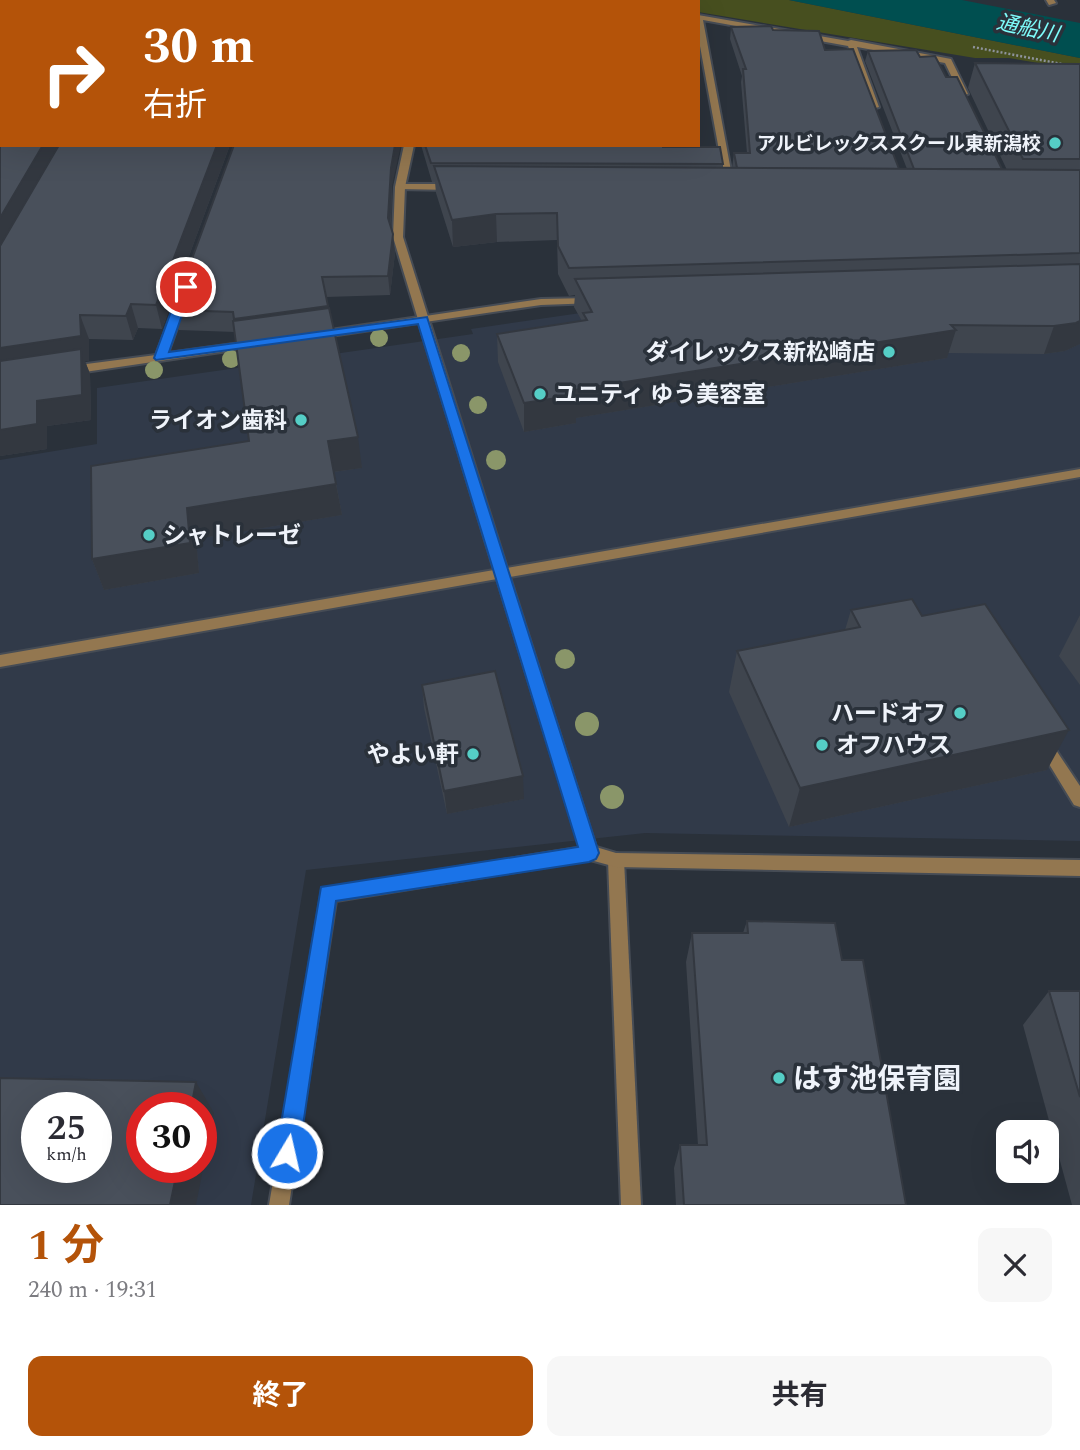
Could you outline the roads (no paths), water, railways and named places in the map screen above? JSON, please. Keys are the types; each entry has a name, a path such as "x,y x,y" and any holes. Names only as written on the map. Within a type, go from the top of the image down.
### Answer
{"street":[{"path":"700,17 948,61 970,108"},
{"path":"700,24 711,106 729,188"},
{"path":"851,42 879,116"},
{"path":"408,147 400,187 398,237 589,853"},
{"path":"400,187 469,187"},
{"path":"715,188 743,188"},
{"path":"160,358 188,283"},
{"path":"306,336 541,302 610,300"},
{"path":"54,373 266,342"},
{"path":"0,661 1080,473"},
{"path":"1036,732 1080,800"},
{"path":"279,1205 328,894 589,853 616,860 1080,868"},
{"path":"616,860 631,1205"}],"water":[{"name":"通船川","path":"789,0 962,0 1080,23 1080,58"}],"place":[{"name":"アルビレックススクール東新潟校","path":"1055,143"},
{"name":"ダイレックス新松崎店","path":"889,352"},
{"name":"ユニティ ゆう美容室","path":"540,394"},
{"name":"ライオン歯科","path":"301,420"},
{"name":"シャトレーゼ","path":"149,535"},
{"name":"ハードオフ","path":"960,713"},
{"name":"オフハウス","path":"822,745"},
{"name":"やよい軒","path":"473,754"},
{"name":"はす池保育園","path":"779,1078"}]}
